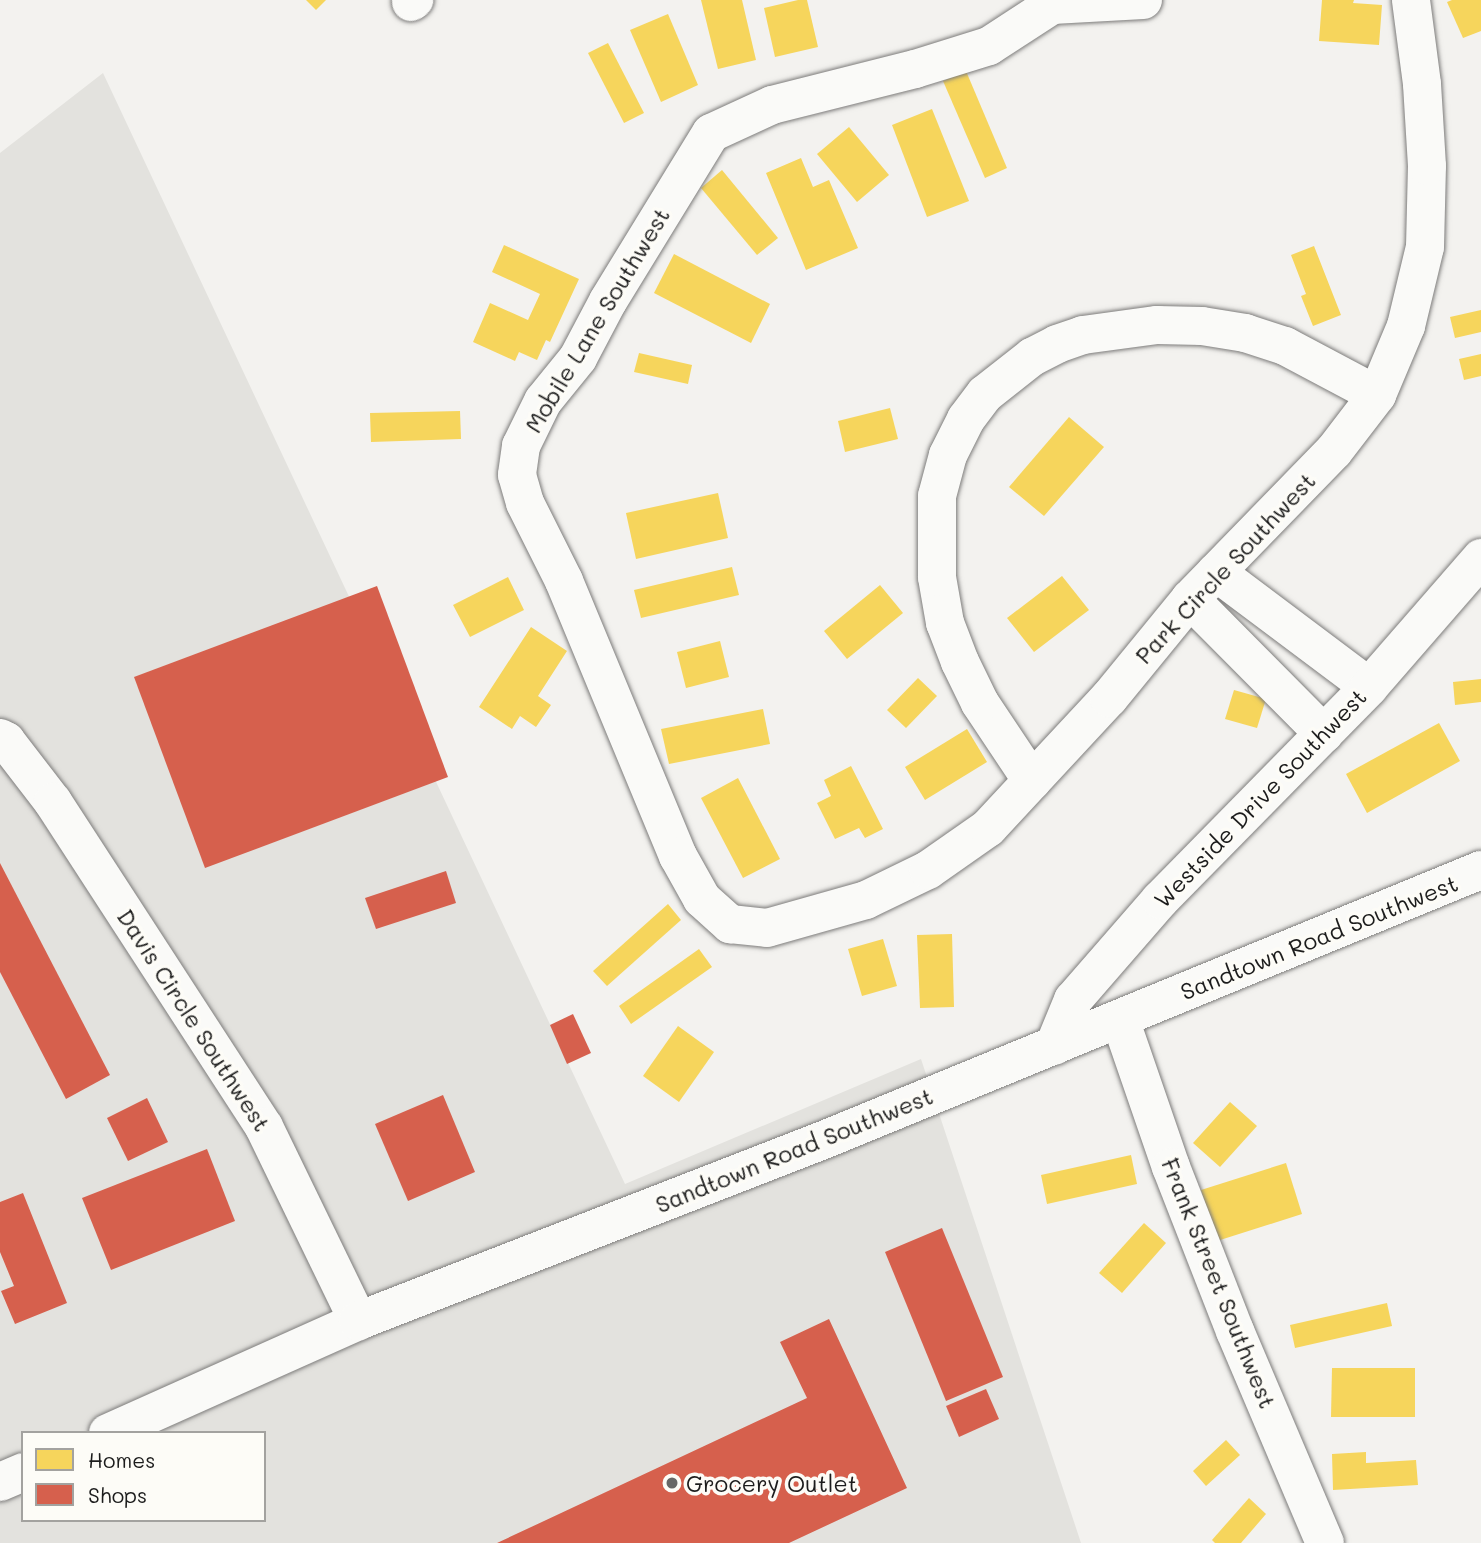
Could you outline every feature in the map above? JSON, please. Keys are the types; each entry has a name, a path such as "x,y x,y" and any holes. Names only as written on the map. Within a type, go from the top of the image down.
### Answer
{"street":[{"name":"Mobile Lane Southwest","path":"730,924 702,899 678,856 564,581 525,503 517,475 521,446 544,401 578,358 608,301 711,133 772,105 915,69 989,46 1052,5 1143,0"},
{"name":"Park Circle Southwest","path":"730,924 767,928 866,900 928,870 978,835 1109,698 1190,599 1334,451 1377,395 1406,326 1425,247 1427,166 1422,84 1411,0"},
{"path":"1032,780 980,703 960,662 945,623 937,577 937,496 948,455 966,419 985,394 1032,357 1057,345 1083,335 1157,325 1202,326 1245,333 1285,346 1377,395"},
{"name":"Westside Drive Southwest","path":"1054,1046 1073,1000 1160,900 1324,734 1480,563"},
{"path":"1216,572 1368,687"},
{"path":"1190,599 1324,734"},
{"name":"Davis Circle Southwest","path":"0,738 6,741 53,802 264,1127 358,1321"},
{"name":"Sandtown Road Southwest","path":"112,1431 358,1321 1054,1046 1481,870"},
{"name":"Frank Street Southwest","path":"1120,1019 1191,1217 1325,1543"},
{"path":"0,1482 21,1473"}],"shaded area":[{"path":"103,73 625,1184 921,1059 1081,1543 0,1543 0,153"}],"building: Homes":[{"path":"306,0 326,0 316,10"},
{"path":"701,0 742,0 756,60 718,69"},
{"path":"807,0 818,47 775,57 764,8"},
{"path":"1322,0 1354,0 1353,3 1382,5 1379,45 1319,41"},
{"path":"1481,0 1481,31 1463,38 1447,2"},
{"path":"668,14 698,85 661,102 630,30"},
{"path":"608,43 644,113 624,123 588,53"},
{"path":"966,71 1007,168 985,178 943,81"},
{"path":"932,109 969,201 927,217 892,125"},
{"path":"849,127 889,175 857,202 817,154"},
{"path":"801,158 813,187 829,180 858,248 806,270 766,173"},
{"path":"722,170 778,238 757,255 701,188"},
{"path":"504,245 579,279 550,342 546,340 537,360 519,352 515,361 473,342 490,303 528,320 540,294 492,272"},
{"path":"1314,246 1341,315 1313,326 1301,296 1306,294 1291,255"},
{"path":"674,254 770,304 751,343 654,293"},
{"path":"1481,310 1481,332 1455,338 1450,317"},
{"path":"639,353 692,365 688,384 634,372"},
{"path":"1481,354 1481,376 1464,380 1459,359"},
{"path":"890,408 898,439 845,452 838,421"},
{"path":"460,411 461,439 371,442 370,413"},
{"path":"1069,417 1104,447 1044,516 1009,487"},
{"path":"718,493 728,538 636,559 626,513"},
{"path":"732,567 739,595 641,618 634,590"},
{"path":"1062,576 1089,610 1034,652 1007,618"},
{"path":"508,577 524,610 470,637 453,605"},
{"path":"880,585 903,613 847,659 824,631"},
{"path":"531,627 567,651 538,696 551,705 536,727 520,716 512,729 479,707"},
{"path":"720,641 729,677 686,688 677,652"},
{"path":"918,678 937,696 906,728 887,710"},
{"path":"1481,679 1481,702 1455,705 1453,682"},
{"path":"1234,690 1266,699 1257,728 1225,719"},
{"path":"763,709 770,744 669,764 661,729"},
{"path":"1439,723 1460,761 1367,813 1346,774"},
{"path":"967,729 987,762 925,800 905,767"},
{"path":"851,766 883,829 865,838 859,828 835,839 817,803 831,796 824,780"},
{"path":"738,778 780,859 743,878 701,798"},
{"path":"668,904 681,920 607,986 593,971"},
{"path":"952,934 954,1007 920,1008 917,935"},
{"path":"883,939 897,986 862,996 848,949"},
{"path":"699,949 712,967 631,1024 619,1006"},
{"path":"678,1026 714,1052 679,1102 643,1076"},
{"path":"1230,1102 1257,1126 1220,1167 1193,1143"},
{"path":"1131,1155 1137,1184 1047,1204 1041,1175"},
{"path":"1286,1163 1302,1214 1217,1241 1201,1190"},
{"path":"1144,1223 1166,1243 1122,1293 1099,1273"},
{"path":"1387,1303 1392,1326 1295,1348 1290,1325"},
{"path":"1332,1368 1415,1368 1415,1417 1331,1417"},
{"path":"1226,1440 1240,1455 1206,1486 1193,1471"},
{"path":"1366,1452 1366,1463 1416,1460 1418,1485 1333,1490 1332,1454"},
{"path":"1249,1498 1266,1514 1241,1543 1215,1543 1212,1540"}],"building: Shops":[{"path":"377,586 448,777 205,868 134,677"},
{"path":"0,863 110,1075 66,1099 0,972"},
{"path":"446,871 456,903 376,929 365,898"},
{"path":"573,1014 591,1053 567,1064 550,1025"},
{"path":"443,1095 475,1172 408,1201 375,1124"},
{"path":"147,1098 168,1142 128,1161 107,1118"},
{"path":"207,1149 235,1221 111,1270 82,1198"},
{"path":"23,1193 67,1303 15,1324 1,1291 14,1286 0,1252 0,1202"},
{"path":"942,1228 1003,1377 946,1401 885,1252"},
{"path":"829,1319 907,1488 789,1543 497,1543 807,1398 780,1342"},
{"path":"986,1389 999,1419 959,1437 946,1406"}],"place":[{"name":"Grocery Outlet","path":"672,1483"}]}
